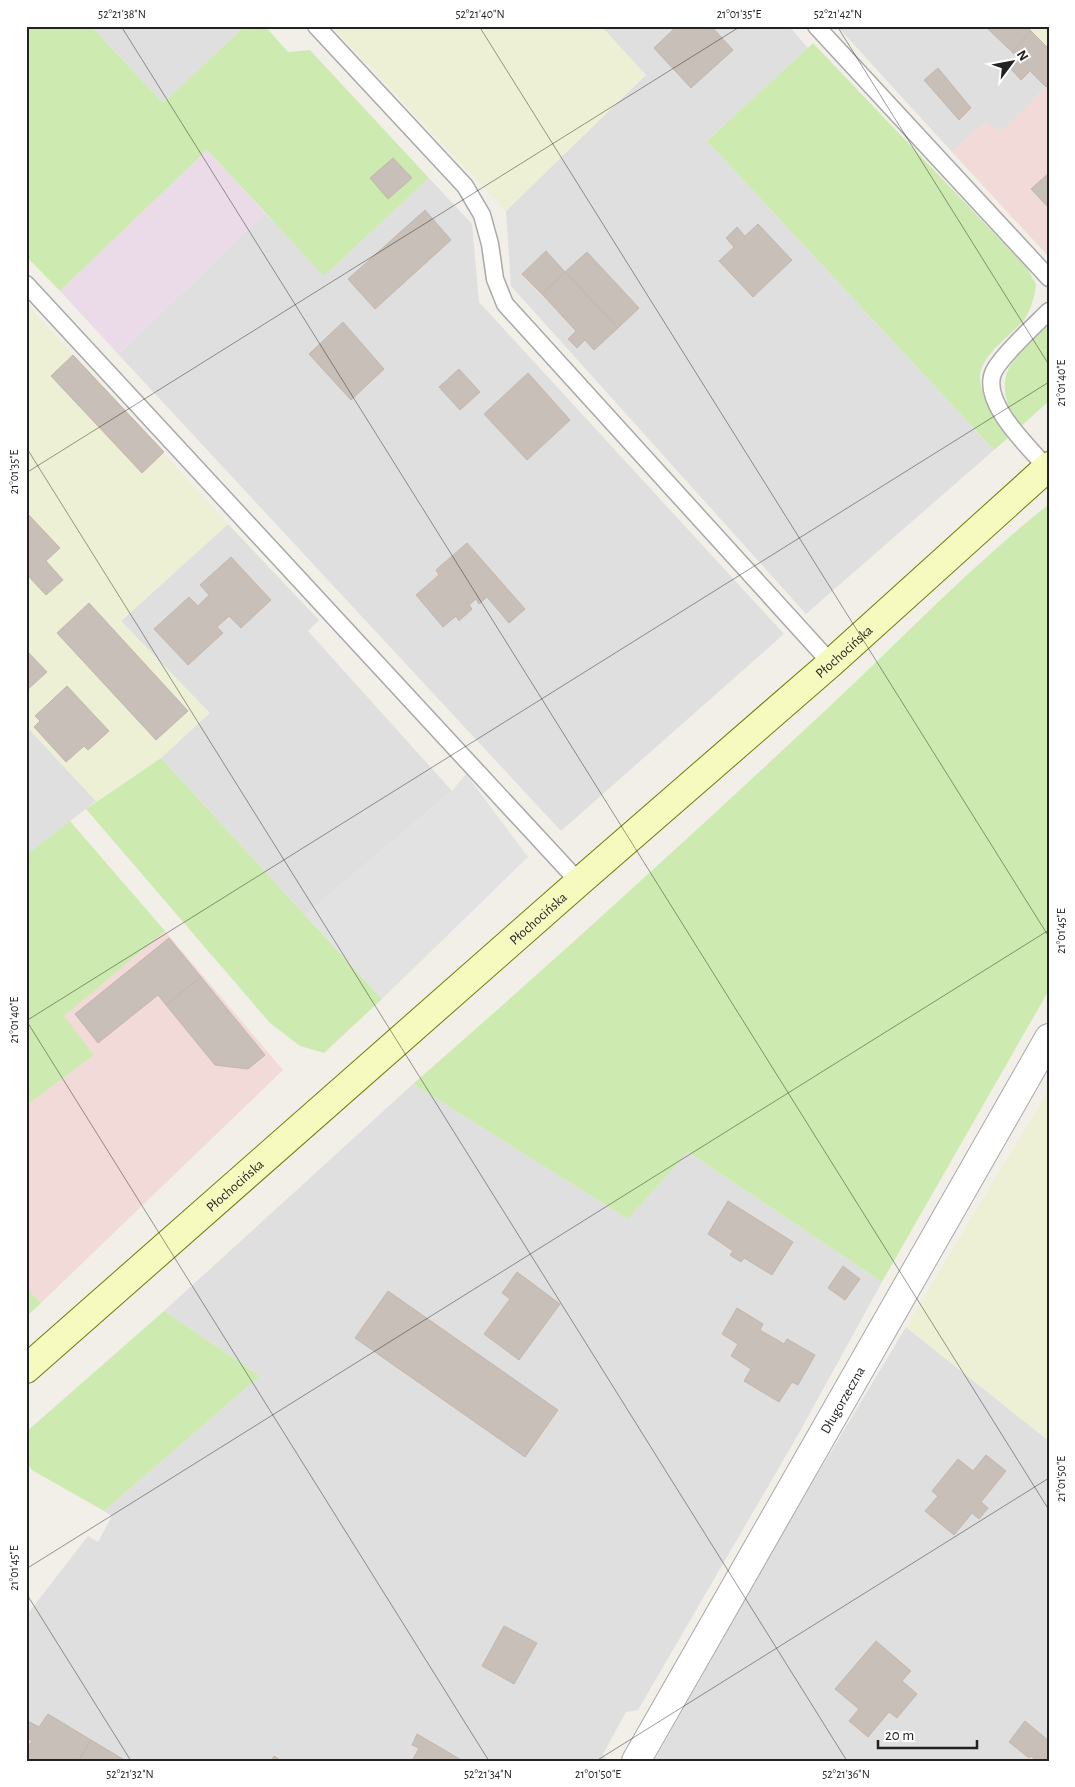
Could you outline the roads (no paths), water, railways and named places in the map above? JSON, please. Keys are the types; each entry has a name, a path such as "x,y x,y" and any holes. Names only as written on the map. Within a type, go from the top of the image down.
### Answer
{"main road":[{"name":"Płochocińska","path":"26,1369 579,882 831,663 1048,467"}],"street":[{"name":"Długorzeczna","path":"636,1761 1049,1038"}],"lane":[{"path":"316,26 465,186 482,215 490,244 495,279 505,304 831,663"},
{"path":"816,26 1049,278"},
{"path":"26,284 579,882"},
{"path":"1048,467 998,410 992,386 994,371 1026,333 1049,311"}]}
